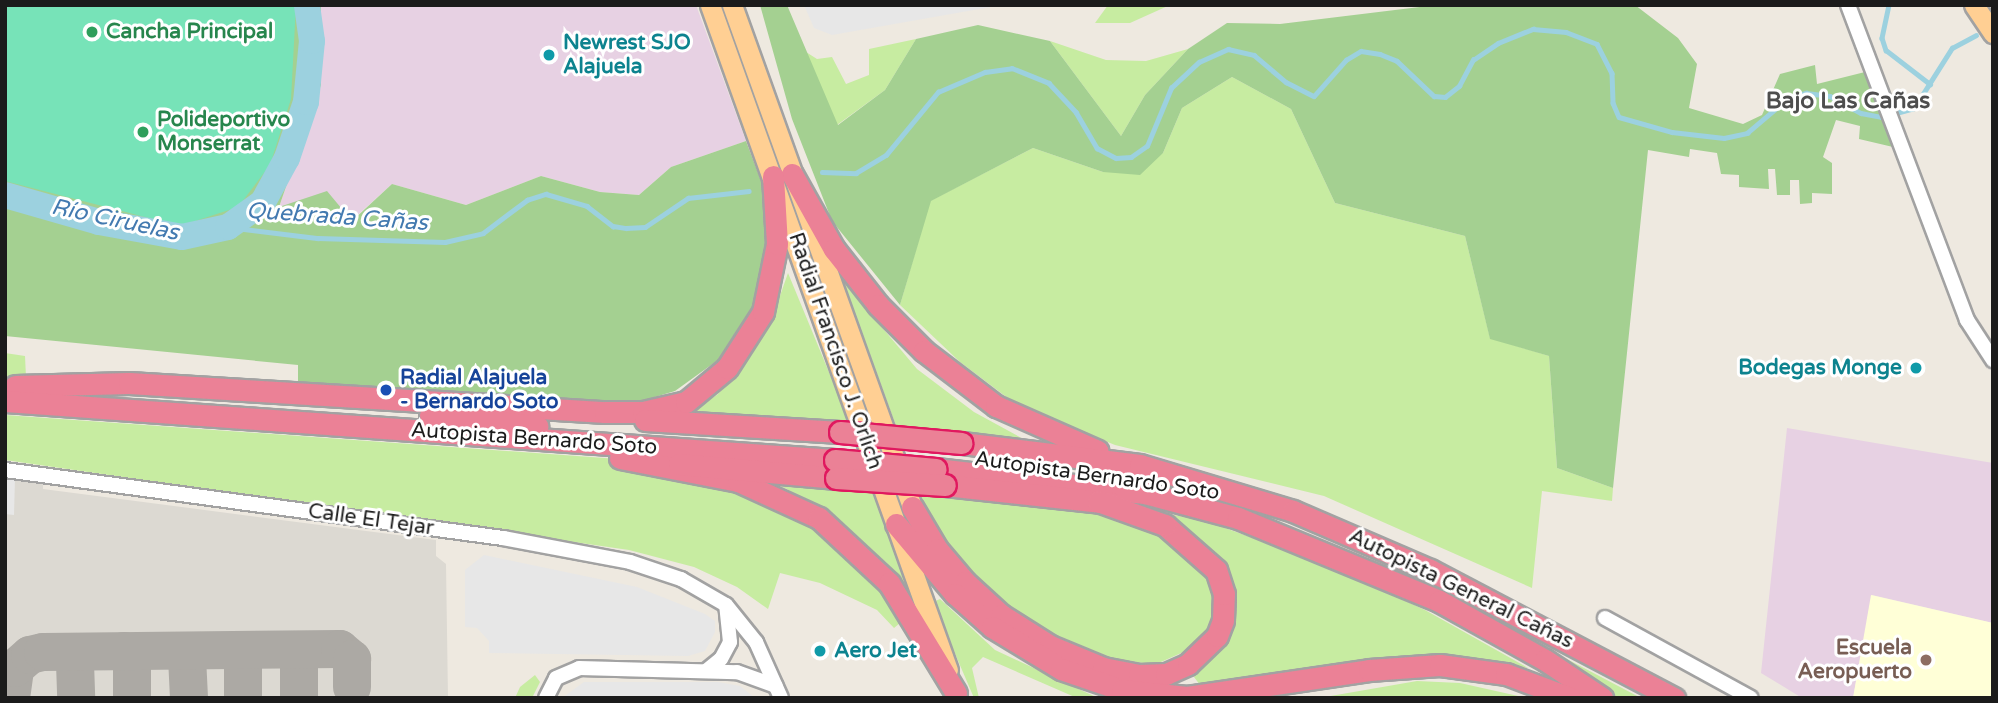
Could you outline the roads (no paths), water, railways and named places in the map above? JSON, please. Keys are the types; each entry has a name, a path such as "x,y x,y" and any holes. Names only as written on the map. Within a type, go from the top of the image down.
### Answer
{"highway":[{"path":"8,391 129,383 605,412 677,405 697,395 727,368 763,312 777,244 782,175"},
{"path":"782,175 834,249 878,305 924,351 1022,420 1140,464"},
{"name":"Autopista Bernardo Soto","path":"8,391 836,454 938,470 1098,501 1174,509"},
{"path":"400,421 738,481 819,518 889,583 958,696"},
{"name":"Autopista Bernardo Soto","path":"620,458 836,454 962,443 1140,464 1241,496"},
{"name":"Autopista Bernardo Soto","path":"836,454 938,470 1145,493"},
{"name":"Autopista Bernardo Soto","path":"938,470 1241,496"},
{"name":"Autopista General Cañas","path":"1145,493 1238,518 1439,601 1545,660 1602,698"},
{"name":"Autopista General Cañas","path":"1241,496 1304,515 1430,570 1674,698"},
{"path":"912,507 937,548 965,582 1001,615 1050,646 1104,668 1139,675 1166,674 1188,664 1217,636 1223,620 1224,594 1216,569 1165,526 1098,501"},
{"name":"Autopista General Cañas","path":"1174,509 1238,518"},
{"path":"895,524 955,594 992,627 1061,669 1122,690 1188,697 1369,670 1440,665 1506,674 1570,698"}],"main road":[{"name":"Radial Francisco J. Orlich","path":"710,5 782,175 912,507"},
{"name":"Radial Francisco J. Orlich","path":"732,5 781,142 782,175 895,524 958,696"},
{"path":"747,5 781,142"},
{"path":"1974,5 1993,33"}],"street":[{"path":"1848,5 1888,103 1967,320 1993,360"},
{"name":"Calle El Tejar","path":"5,470 503,538 617,559 681,579 726,605 756,642 778,692"},
{"path":"706,671 721,659 730,642 726,605"},
{"path":"1605,618 1751,698"},
{"path":"546,698 556,678 579,668 706,671 750,675 778,692"}],"waterway":[{"name":"Río Ciruelas","path":"5,195 99,222 182,237 228,227 263,202 287,158 306,102 312,41 307,5"},
{"path":"1889,5 1882,38 1886,50 1930,84"},
{"name":"Quebrada Cañas","path":"822,172 856,173 886,155 938,92 985,72 1012,68 1049,83 1076,112 1097,148 1116,158 1131,157 1147,146 1171,88 1199,62 1228,49 1254,55 1286,82 1314,96 1346,60 1361,51 1380,54 1397,61 1434,96 1445,97 1459,86 1473,60 1498,43 1533,29 1566,32 1597,44 1612,73 1613,103 1619,117 1672,132 1724,138 1747,133 1787,99 1806,93 1830,96 1861,113 1881,117 1914,108 1952,48 1976,35"},
{"name":"Quebrada Cañas","path":"228,227 318,238 445,242 483,233 527,200 546,194 587,206 613,226 626,228 645,227 688,198 749,191"}],"place":[{"name":"Cancha Principal","path":"92,32"},
{"name":"Newrest SJO Alajuela","path":"549,55"},
{"name":"Polideportivo Monserrat","path":"143,132"},
{"name":"Bodegas Monge","path":"1916,368"},
{"name":"Radial Alajuela - Bernardo Soto","path":"386,390"},
{"name":"Aero Jet","path":"820,651"},
{"name":"Escuela Aeropuerto","path":"1926,660"}],"district":[{"name":"Bajo Las Cañas","path":"1848,101"}]}
